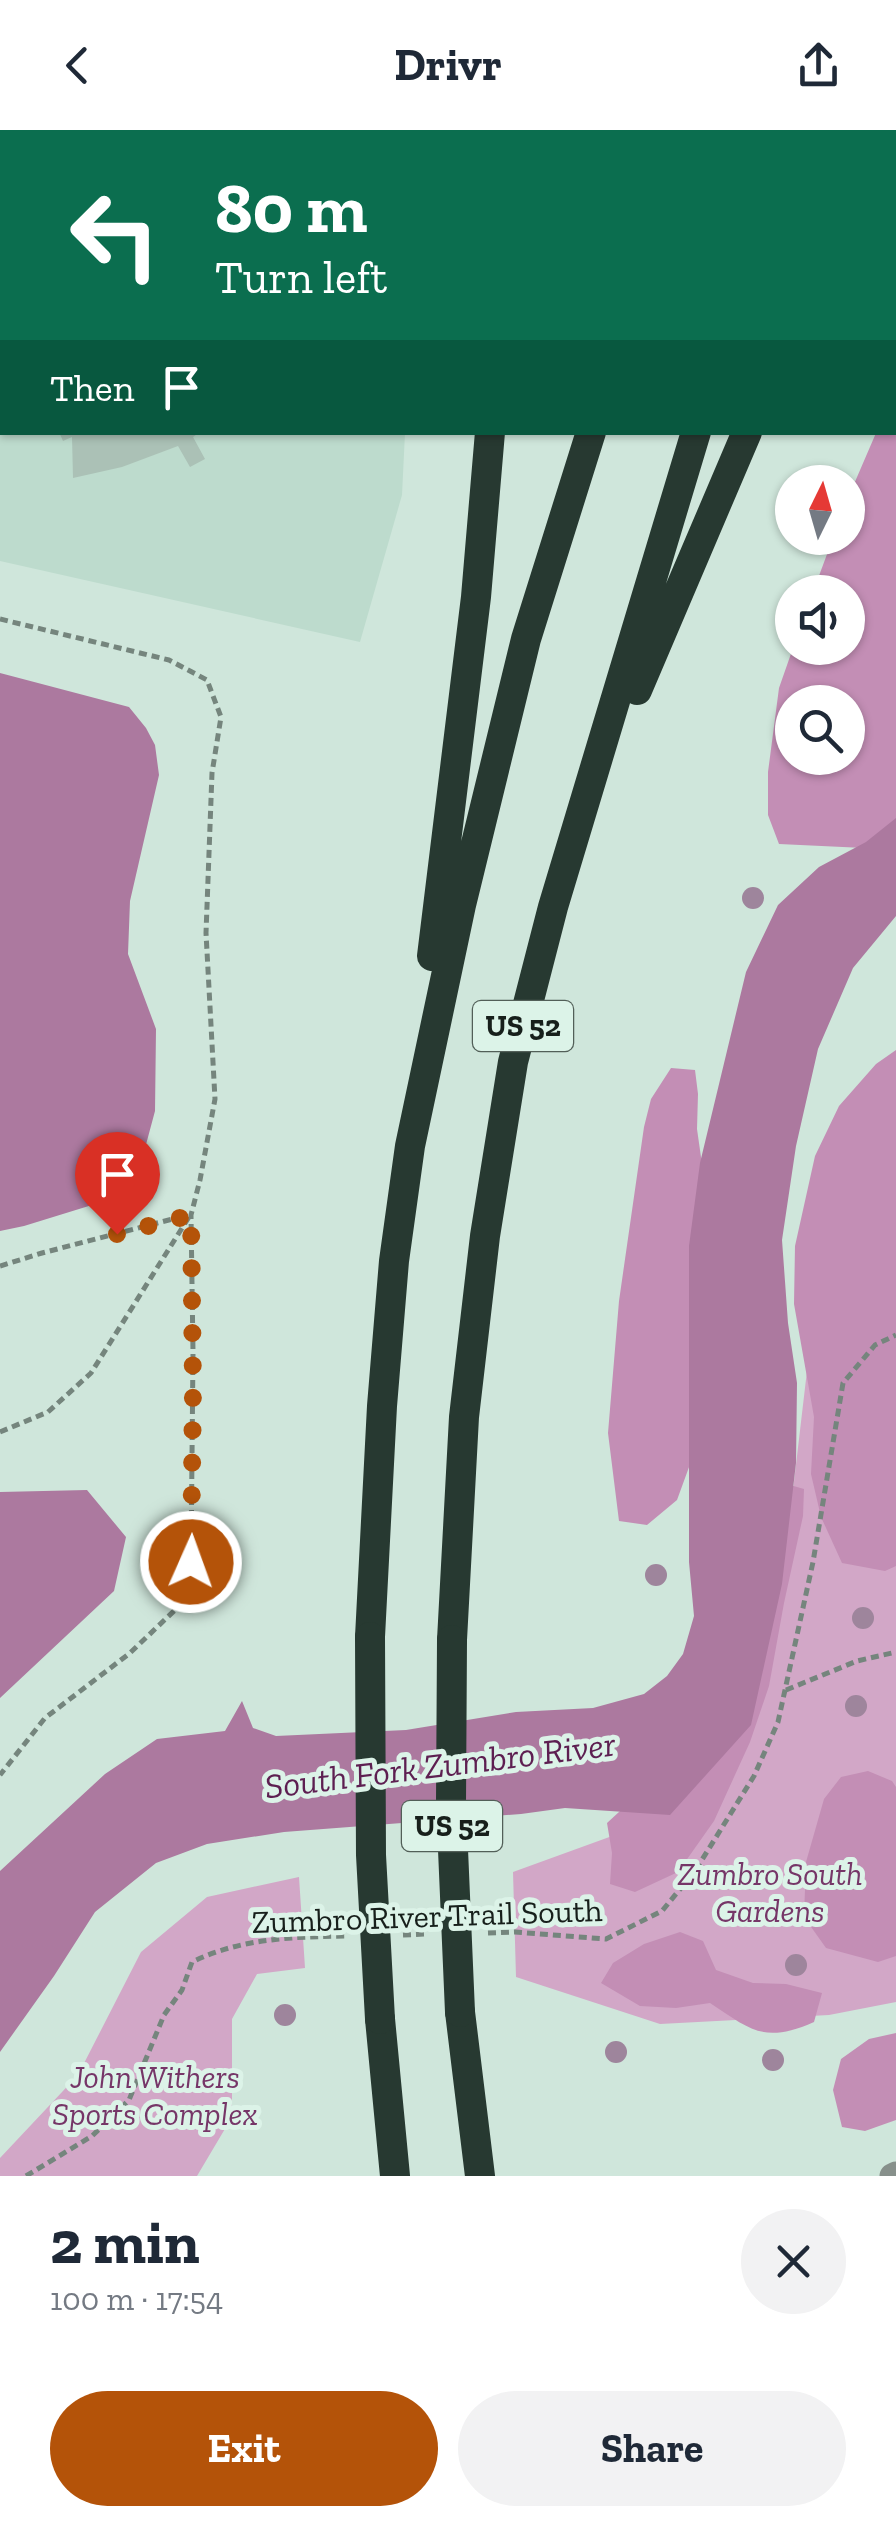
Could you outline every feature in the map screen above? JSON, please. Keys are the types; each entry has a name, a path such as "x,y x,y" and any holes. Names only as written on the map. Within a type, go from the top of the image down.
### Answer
{"highway":[{"path":"410,1146 476,597 490,435"},
{"name":"US 52","path":"395,2176 380,2019 371,1855 370,1637 394,1261 410,1146 462,905 526,639 590,435"},
{"name":"US 52","path":"480,2176 460,2012 451,1803 452,1640 464,1417 485,1236 514,1062 554,907 695,435"},
{"path":"554,907 652,650 747,435"}],"path":[{"path":"0,619 169,660 206,680 221,717 212,773 206,933 216,1099 191,1215 191,1562 176,1610 130,1653 45,1718 0,1775"},
{"path":"0,1266 191,1215"},
{"path":"0,1432 48,1412 91,1373 191,1215"},
{"name":"Zumbro River Trail South","path":"478,1933 606,1939 662,1911 695,1871 754,1776 778,1722 813,1562 843,1383 875,1345 896,1335"},
{"path":"786,1690 857,1662 896,1652"},
{"name":"Zumbro River Trail South","path":"404,1935 441,1934"},
{"name":"Zumbro River Trail South","path":"26,2176 92,2136 129,2100 164,2014 182,1990 192,1962 236,1945 292,1937 348,1936"}],"shaded area":[{"path":"0,435 405,435 402,495 360,642 0,561"},
{"path":"875,435 896,435 896,828 864,848 779,844 768,815 768,772 775,719 775,775 865,775 865,685 780,685 787,665 865,665 865,575 819,575 827,555 865,555 862,465"},
{"path":"896,1050 896,1566 885,1571 842,1563 821,1517 811,1474 814,1417 794,1304 795,1246 815,1156 839,1106 876,1064"},
{"path":"671,1068 695,1070 697,1129 708,1206 700,1437 677,1500 647,1525 619,1521 608,1433 619,1301 644,1127 651,1099"},
{"path":"783,1483 804,1489 803,1516 769,1686 750,1742 714,1821 678,1872 635,1892 610,1884 612,1853 607,1823 644,1789"},
{"path":"868,1771 892,1781 896,1787 896,1956 878,1962 826,1948 804,1917 806,1862 824,1799 841,1777"},
{"path":"680,1932 703,1941 716,1970 753,1983 786,1984 822,1993 814,2022 782,2032 759,2031 710,2003 676,2008 640,2006 601,1983 613,1963 644,1944"},
{"path":"896,2033 896,2120 865,2131 842,2127 833,2090 841,2059 869,2039"}],"green space":[{"name":"Zumbro South Gardens","path":"896,1079 896,2002 829,2015 660,2024 516,1977 513,1872 670,1815 782,1584 818,1277"},
{"name":"John Withers Sports Complex","path":"299,1877 305,1968 257,1974 232,2019 232,2117 197,2176 0,2176 0,2158 78,2075 141,1952 207,1897"}],"water":[{"path":"0,673 129,707 155,745 159,775 130,901 128,954 156,1029 155,1111 140,1167 105,1201 0,1231"},
{"name":"South Fork Zumbro River","path":"896,818 896,916 853,968 818,1049 796,1146 782,1240 797,1383 796,1463 782,1584 751,1725 670,1815 565,1808 284,1832 207,1844 156,1863 95,1912 0,2052 0,1871 105,1774 157,1739 225,1731 242,1701 253,1728 276,1736 406,1730 516,1712 593,1708 644,1694 667,1676 683,1654 694,1616 689,1562 689,1246 700,1163 746,972 778,905 819,867 866,842"},
{"path":"87,1490 126,1537 114,1591 0,1698 0,1492"}],"building":[{"path":"60,435 196,435 193,437 205,459 190,467 178,446 122,467 73,478 72,437 63,441"}],"route":[{"path":"117,1234 191,1215 191,1562"}]}
